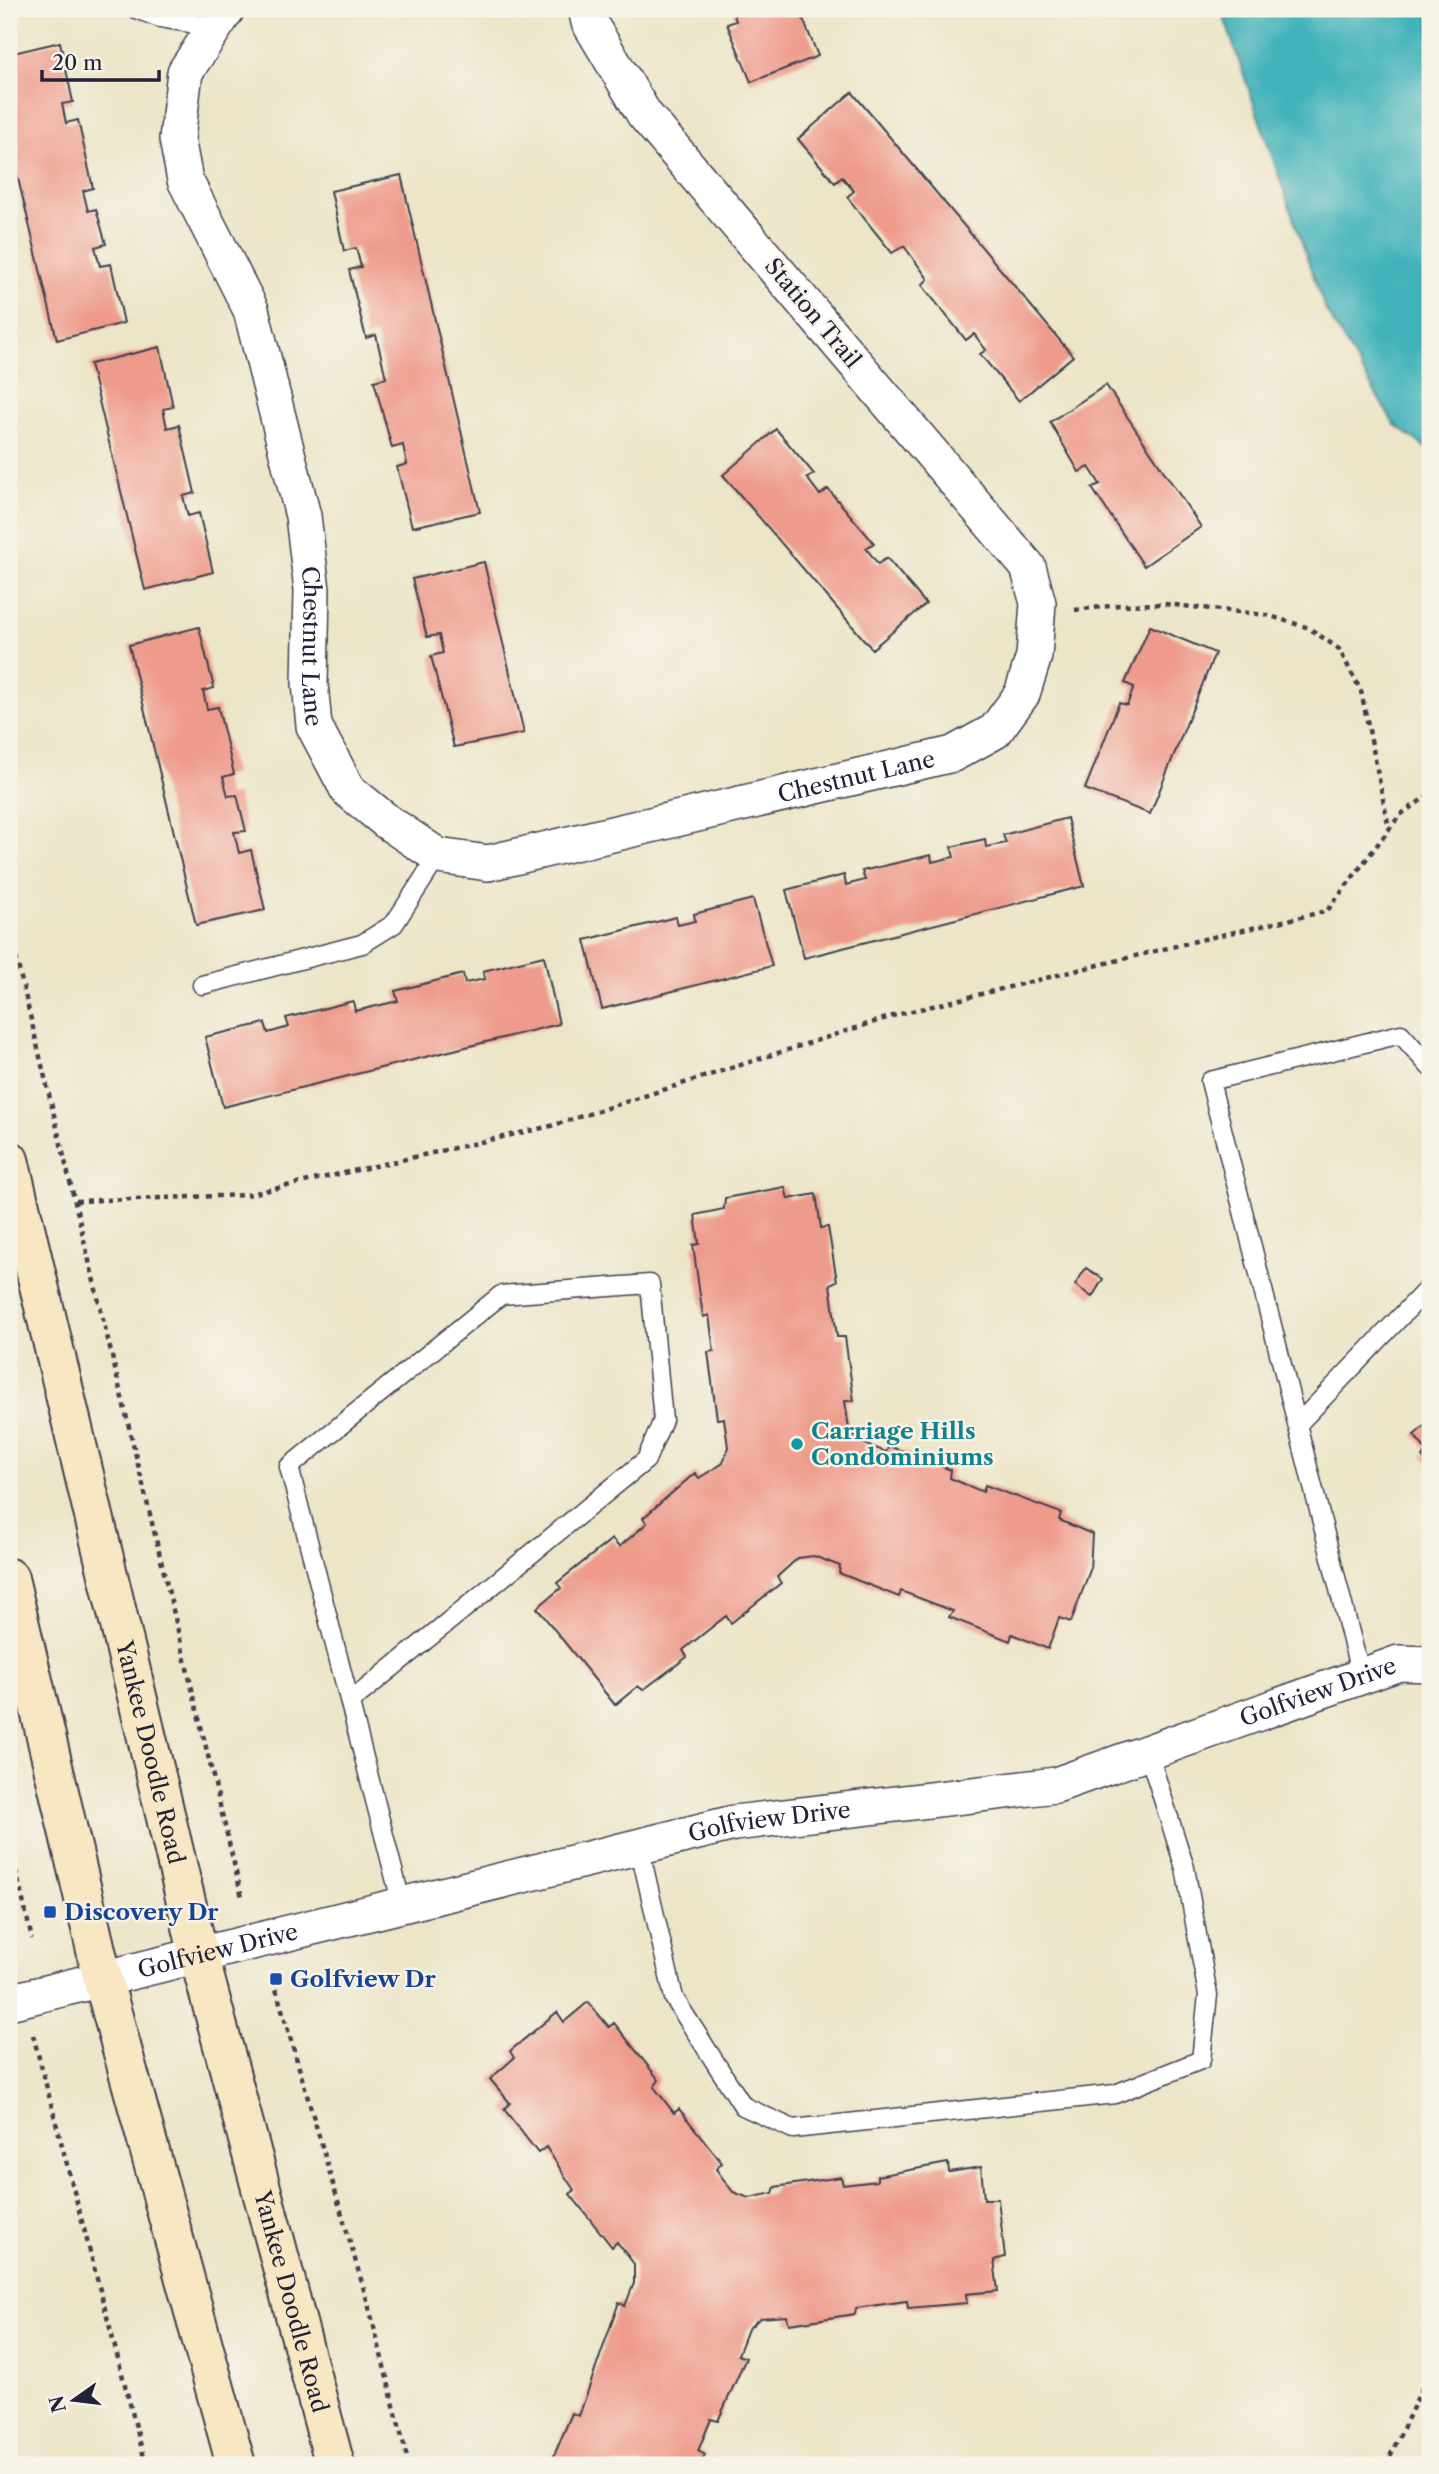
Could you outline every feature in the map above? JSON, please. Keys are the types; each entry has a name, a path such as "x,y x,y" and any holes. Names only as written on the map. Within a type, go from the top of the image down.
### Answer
{"main road":[{"name":"Yankee Doodle Road","path":"9,1160 199,1956 335,2465"},
{"path":"9,1578 103,1980 236,2465"}],"street":[{"name":"Station Trail","path":"586,9 589,22 644,114 1028,567 1038,603 1037,615"},
{"name":"Chestnut Lane","path":"220,18 185,72 177,139 185,180 251,310 303,516 312,590 310,683 314,726 348,790 386,821 438,856 488,863 953,754 995,731 1022,694 1034,656 1037,615"},
{"name":"Golfview Drive","path":"9,2002 734,1823 1056,1785 1399,1663 1430,1664"}],"lane":[{"path":"136,9 160,18 220,18"},
{"path":"202,985 362,944 394,924 438,856"},
{"path":"1361,1676 1210,1081 1401,1034 1430,1067"},
{"path":"350,1702 646,1460 663,1420 650,1284 501,1296 289,1467 402,1905"},
{"path":"1297,1425 1430,1286"},
{"path":"639,1846 674,1998 743,2106 793,2129 1115,2094 1201,2060 1208,1995 1185,1868 1148,1752"}],"path":[{"path":"1037,615 1119,605 1165,604 1267,615 1309,628 1339,649 1361,691 1389,828"},
{"path":"76,1200 247,1195 551,1126 895,1015 1327,911 1400,815 1430,794"},
{"path":"9,928 242,1897"},
{"path":"9,1841 32,1939"},
{"path":"276,1989 369,2307 409,2465"},
{"path":"33,2034 146,2465"},
{"path":"1386,2465 1430,2371"}],"shaded area":[{"path":"9,1883 21,1934 9,1937"}],"water":[{"path":"1221,9 1430,9 1430,451 1394,424 1325,309"}],"building":[{"path":"732,9 799,9 818,56 751,82 727,24 736,21"},
{"path":"60,42 73,102 62,104 66,123 78,120 93,188 83,191 88,211 96,209 106,244 95,247 100,266 111,264 124,323 57,340 9,141 9,54"},
{"path":"852,92 1073,356 1019,401 980,354 986,350 974,334 966,340 922,285 928,279 904,246 892,253 847,197 854,191 842,177 835,183 798,139"},
{"path":"401,175 480,512 412,527 397,467 407,464 403,445 392,448 374,381 386,378 376,335 366,338 349,270 361,267 356,248 344,251 331,191"},
{"path":"160,347 173,407 163,409 167,428 179,425 195,493 183,496 188,516 199,513 213,572 145,590 90,364"},
{"path":"1106,385 1201,527 1144,566 1092,488 1100,484 1089,467 1079,472 1050,422"},
{"path":"776,429 814,474 807,478 820,495 828,489 874,543 866,548 878,564 887,558 926,604 872,649 723,475"},
{"path":"484,562 524,733 454,747 431,656 443,653 439,635 427,637 412,579"},
{"path":"1150,626 1215,653 1150,814 1085,789 1119,703 1127,705 1134,687 1125,683"},
{"path":"199,627 214,688 203,691 207,709 218,707 234,774 223,777 228,796 237,795 246,831 234,832 239,853 251,850 265,910 196,925 129,645"},
{"path":"1067,818 1084,886 804,958 786,890 844,875 846,885 865,880 862,871 931,855 932,862 954,857 951,847 985,839 986,847 1006,843 1003,835"},
{"path":"753,899 772,966 602,1009 585,940 676,917 678,925 695,921 694,914"},
{"path":"544,956 559,1024 223,1107 205,1037 265,1023 268,1033 289,1027 286,1018 353,1001 355,1011 398,1001 395,991 463,974 465,983 485,979 483,971"},
{"name":"Carriage Hills Condominiums","path":"785,1187 788,1199 816,1194 821,1228 828,1227 837,1281 830,1284 837,1337 845,1337 854,1401 845,1401 849,1429 862,1443 886,1452 889,1446 951,1470 950,1478 983,1492 985,1485 1061,1513 1059,1520 1092,1534 1090,1570 1071,1622 1059,1618 1048,1649 1012,1634 1010,1641 949,1617 953,1611 901,1591 899,1597 839,1573 840,1566 814,1556 798,1558 777,1577 781,1583 731,1623 726,1616 683,1650 687,1657 643,1690 638,1686 615,1705 537,1608 561,1588 557,1583 612,1539 619,1547 647,1523 643,1518 695,1473 699,1478 723,1463 728,1447 724,1418 717,1419 708,1352 714,1351 709,1315 703,1317 693,1245 699,1244 695,1215 724,1209 725,1198"},
{"path":"1086,1268 1103,1279 1092,1297 1075,1285"},
{"path":"1430,1421 1430,1465 1422,1457 1427,1451 1414,1435"},
{"path":"588,2002 609,2027 614,2023 659,2080 654,2087 674,2113 679,2109 722,2163 716,2169 733,2192 749,2198 773,2193 775,2187 841,2177 843,2185 877,2181 877,2176 948,2163 949,2172 981,2167 984,2199 998,2199 1005,2257 994,2260 998,2291 966,2294 967,2303 908,2308 907,2301 856,2308 855,2314 789,2324 787,2316 760,2318 748,2329 738,2355 746,2358 718,2421 711,2419 698,2451 705,2455 700,2465 550,2465 572,2413 579,2416 619,2302 625,2306 634,2283 634,2264 617,2242 612,2247 570,2194 574,2190 546,2147 538,2153 504,2109 510,2103 490,2079 514,2058 510,2051 557,2012 564,2022"}],"place":[{"name":"Carriage Hills Condominiums","path":"797,1444"},
{"name":"Discovery Dr","path":"50,1912"},
{"name":"Golfview Dr","path":"276,1979"}]}
